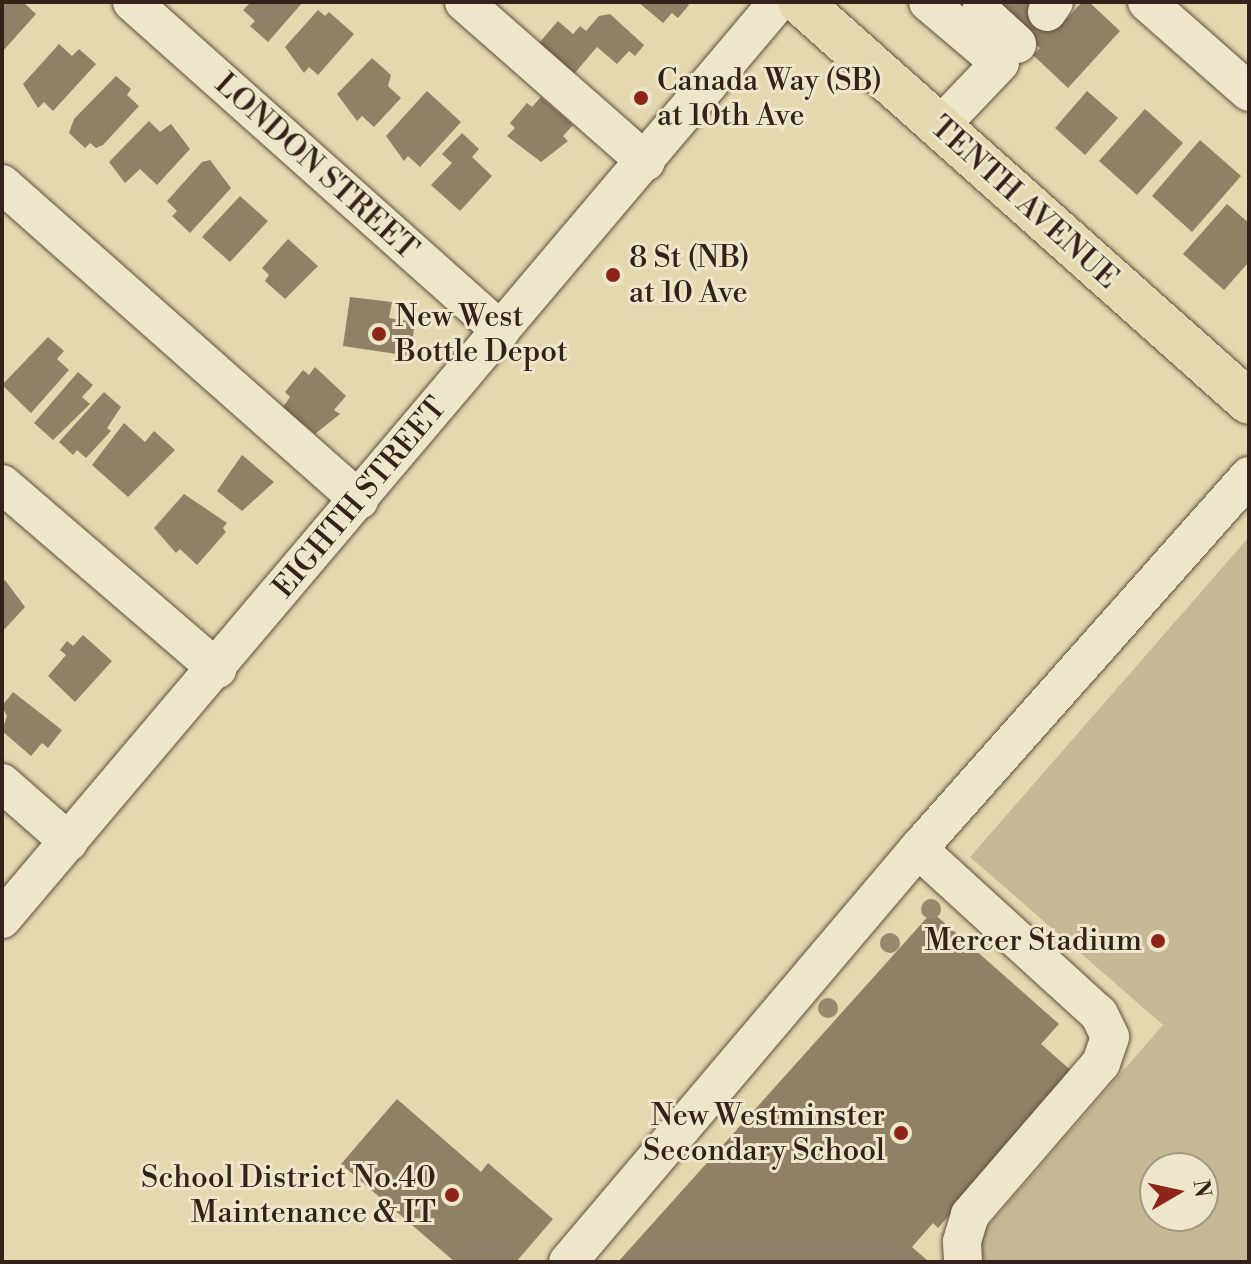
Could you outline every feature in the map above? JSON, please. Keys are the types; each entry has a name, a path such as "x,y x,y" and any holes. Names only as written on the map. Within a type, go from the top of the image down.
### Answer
{"main road":[{"name":"TENTH AVENUE","path":"800,2 1249,402"}],"street":[{"name":"LONDON STREET","path":"132,2 501,331"},
{"path":"464,2 646,162"},
{"name":"EIGHTH STREET","path":"2,919 217,669 778,2"},
{"path":"928,2 1029,31"},
{"path":"1147,2 1249,92"},
{"path":"981,11 1029,31"},
{"path":"939,127 1029,31"},
{"path":"2,184 359,500"},
{"path":"568,1262 918,849 1249,476"},
{"path":"2,484 217,669"},
{"path":"2,783 69,842"},
{"path":"918,849 1099,1014 1110,1037 1101,1063 970,1215 962,1242 963,1262"}],"shaded area":[{"name":"Mercer Stadium","path":"1249,537 1249,1262 978,1262 976,1240 1163,1025 970,857"}],"building":[{"path":"2,2 23,2 36,14 2,52"},
{"path":"251,2 303,2 268,42 250,26 255,21 243,10"},
{"path":"638,2 686,2 689,5 678,18 672,13 663,23"},
{"path":"938,2 1035,2 1062,24 1082,2 1089,2 1120,31 1068,88 1033,55 1040,48 988,4 972,23"},
{"path":"318,10 325,16 329,12 354,34 318,75 309,67 304,73 285,47"},
{"path":"610,14 644,45 635,56 629,51 617,64 597,47 574,74 538,44 558,21 573,34 580,26 586,31 599,16"},
{"path":"59,44 72,56 79,49 96,64 53,111 44,102 38,108 23,84"},
{"path":"372,58 391,75 388,86 401,98 374,127 362,116 357,121 337,94"},
{"path":"116,76 131,89 127,95 139,106 103,145 96,148 90,143 85,148 69,133 74,119"},
{"path":"427,91 461,122 420,167 408,156 404,161 386,136"},
{"path":"1087,91 1118,118 1085,155 1055,128"},
{"path":"541,97 573,125 563,136 568,141 541,162 507,136 515,128 510,123 527,103 532,107"},
{"path":"1145,109 1183,143 1137,195 1099,161"},
{"path":"149,121 160,132 171,124 190,149 157,185 140,169 125,183 109,162"},
{"path":"462,133 479,149 472,157 492,176 460,211 431,185 452,163 442,154"},
{"path":"1200,140 1241,176 1192,232 1152,196"},
{"path":"210,160 231,188 190,233 172,216 177,211 167,201 202,162"},
{"path":"240,196 268,221 230,262 202,237"},
{"path":"1227,204 1249,223 1249,262 1224,290 1183,254"},
{"path":"288,239 318,266 285,299 265,281 269,275 262,268"},
{"name":"New West Bottle Depot","path":"350,297 392,302 389,318 415,322 410,356 343,346"},
{"path":"48,337 64,351 57,359 69,370 31,413 2,385"},
{"path":"315,367 346,396 334,410 340,414 315,434 283,407 290,397 285,392 303,370 309,375"},
{"path":"78,372 93,385 82,397 90,404 53,440 34,423"},
{"path":"104,392 121,407 107,428 111,431 86,458 77,450 73,455 59,442"},
{"path":"124,423 145,442 154,431 175,450 128,497 92,465"},
{"path":"242,455 274,482 242,511 217,491"},
{"path":"184,494 227,523 223,528 226,532 197,565 180,549 176,553 154,528"},
{"path":"5,580 25,607 2,632 2,583"},
{"path":"83,635 112,661 75,702 48,676 66,655 60,650 67,641 73,646"},
{"path":"13,692 62,730 48,748 42,743 31,756 2,731 7,716 2,706"},
{"name":"New Westminster Secondary School","path":"932,912 1059,1024 1041,1044 1074,1073 938,1228 933,1223 912,1247 929,1262 618,1262"},
{"name":"School District No.40 Maintenance & IT","path":"397,1099 481,1172 488,1163 553,1219 516,1262 455,1262 341,1164"}],"place":[{"name":"Canada Way (SB) at 10th Ave","path":"641,98"},
{"name":"8 St (NB) at 10 Ave","path":"613,275"},
{"name":"New West Bottle Depot","path":"379,334"},
{"name":"Mercer Stadium","path":"1158,941"},
{"name":"New Westminster Secondary School","path":"901,1133"},
{"name":"School District No.40 Maintenance & IT","path":"452,1195"}]}
